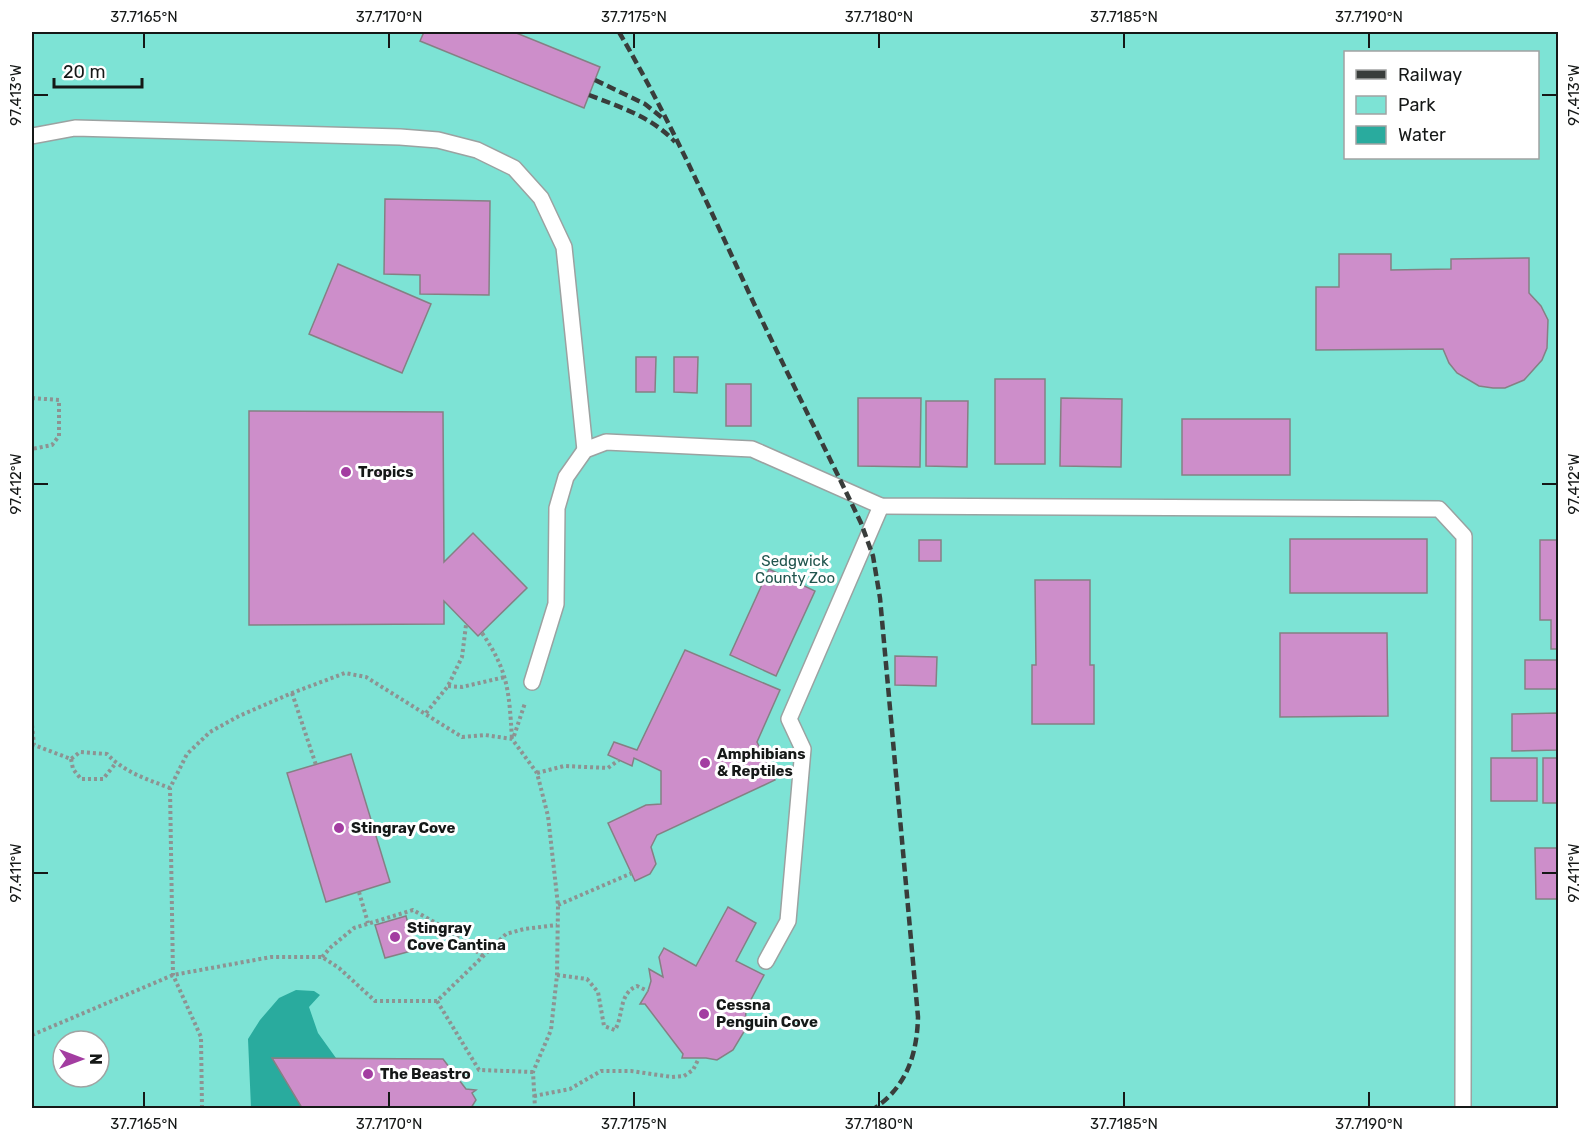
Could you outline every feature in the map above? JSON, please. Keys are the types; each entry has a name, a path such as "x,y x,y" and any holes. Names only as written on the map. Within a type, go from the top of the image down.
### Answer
{"lane":[{"path":"32,136 75,128 400,137 438,140 477,150 514,168 541,198 564,247 585,450"},
{"path":"532,682 556,604 557,508 566,477 585,450 606,442 752,449 881,506 1439,509 1464,536 1463,1108"},
{"path":"766,961 788,921 803,749 789,719 881,506"}],"path":[{"path":"32,398 59,400 59,436 52,445 32,449"},
{"path":"426,713 448,686 462,657 466,625"},
{"path":"482,633 497,655 505,677 509,696 512,739 537,773 548,816 558,905 556,975 551,1030 533,1072 535,1108"},
{"path":"202,1108 201,1037 173,975 170,788 187,754 210,732 291,693 345,674 366,677 462,736 484,735 512,739"},
{"path":"448,686 462,687 505,677"},
{"path":"512,739 532,682"},
{"path":"291,693 316,765"},
{"path":"32,725 33,746 71,759"},
{"path":"71,759 80,753 107,754 116,763 135,775 170,788"},
{"path":"71,759 74,769 81,778 103,779 116,763"},
{"path":"537,773 564,766 608,768 619,760"},
{"path":"558,905 632,873"},
{"path":"359,892 368,923"},
{"path":"322,957 354,928 412,910 443,927 483,956"},
{"path":"32,1035 173,975 271,957 322,957 339,968 375,1001 437,1001 506,934 557,925"},
{"path":"556,975 587,979 598,992 604,1026 615,1030 620,1021 622,1004 629,990 637,986 648,991"},
{"path":"437,1001 479,1070 533,1072"},
{"path":"534,1096 570,1089 601,1071 631,1071 672,1077 684,1076 693,1070 699,1058"}],"green space":[{"name":"Sedgwick County Zoo","path":"32,32 1558,32 1558,1108 32,1108"}],"water":[{"path":"296,990 314,991 320,995 309,1007 318,1033 336,1058 273,1058 302,1108 251,1108 248,1039 260,1020 279,998"}],"building":[{"path":"424,32 514,32 600,67 584,108 420,41"},
{"path":"385,199 490,201 489,295 420,294 420,275 384,274"},
{"path":"1339,254 1391,254 1391,270 1451,269 1451,259 1529,258 1529,293 1541,306 1548,320 1547,348 1542,360 1524,380 1505,388 1493,388 1479,386 1457,373 1449,363 1443,349 1316,350 1316,287 1339,287"},
{"path":"338,264 431,304 402,373 309,334"},
{"path":"636,357 656,357 655,392 636,392"},
{"path":"674,357 698,357 697,393 674,392"},
{"path":"995,379 1045,379 1045,464 995,464"},
{"path":"726,384 751,384 751,426 726,426"},
{"path":"858,398 921,398 920,467 858,466"},
{"path":"1061,398 1122,399 1121,467 1060,466"},
{"path":"926,401 968,401 967,467 926,466"},
{"name":"Tropics","path":"249,411 443,412 444,562 473,533 527,588 478,636 444,601 444,624 249,625"},
{"path":"1182,419 1290,419 1290,475 1182,475"},
{"path":"1290,539 1427,539 1427,593 1290,593"},
{"path":"919,540 941,540 941,561 919,561"},
{"path":"1540,540 1558,540 1558,649 1551,649 1551,620 1540,620"},
{"path":"769,569 815,591 776,676 730,655"},
{"path":"1035,580 1090,580 1090,665 1094,665 1094,724 1032,724 1032,665 1036,665"},
{"path":"1280,633 1387,633 1388,716 1280,717"},
{"name":"Amphibians & Reptiles","path":"685,650 780,690 757,742 775,780 657,835 651,847 656,864 650,874 635,881 608,823 646,805 661,804 661,771 634,758 632,766 608,755 614,742 637,750"},
{"path":"895,656 937,657 936,686 895,685"},
{"path":"1525,660 1558,660 1558,689 1525,689"},
{"path":"1558,713 1558,750 1512,751 1512,714"},
{"name":"Stingray Cove","path":"351,754 390,882 326,902 287,773"},
{"path":"1491,758 1537,758 1537,801 1491,801"},
{"path":"1543,758 1558,758 1558,803 1543,803"},
{"path":"1535,848 1558,848 1558,899 1536,899"},
{"path":"728,907 756,923 736,961 764,975 746,1009 745,1030 733,1050 717,1060 682,1058 683,1054 645,1004 640,1004 651,981 649,969 663,977 659,957 664,948 696,966"},
{"name":"Stingray Cove Cantina","path":"406,916 415,950 385,958 375,925"},
{"name":"The Beastro","path":"272,1058 443,1059 466,1089 476,1090 472,1093 476,1100 471,1108 302,1108"}],"railway":[{"path":"619,32 691,169 861,523 873,556 880,598 918,1017 915,1044 908,1068 895,1090 875,1108"},
{"path":"595,80 645,104 665,120"},
{"path":"589,95 646,119 675,142"}],"place":[{"name":"Tropics","path":"346,472"},
{"name":"Amphibians & Reptiles","path":"705,763"},
{"name":"Stingray Cove","path":"339,828"},
{"name":"Stingray Cove Cantina","path":"395,937"},
{"name":"Cessna Penguin Cove","path":"704,1014"},
{"name":"The Beastro","path":"368,1074"}]}
